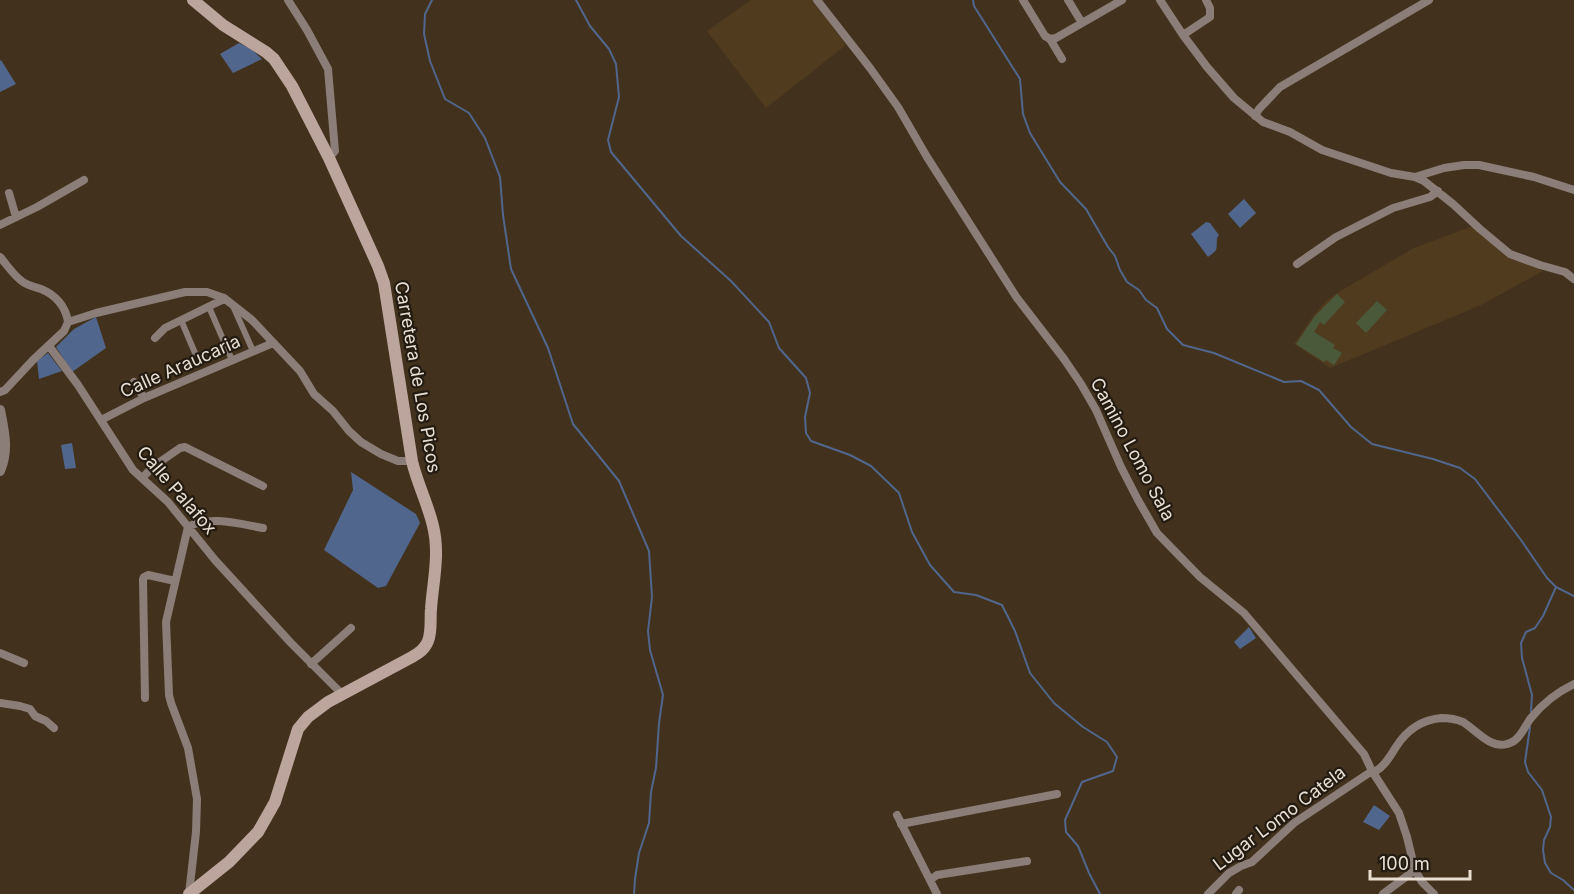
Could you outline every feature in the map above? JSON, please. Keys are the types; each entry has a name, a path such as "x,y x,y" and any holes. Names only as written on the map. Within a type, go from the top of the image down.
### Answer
{"main road":[{"name":"Carretera de Los Picos","path":"189,894 229,862 258,832 275,802 298,729 308,717 328,702 419,653 424,648 430,635 437,558 430,513 414,470 384,283 378,266 329,158 292,86 274,59 224,25 193,0"}],"street":[{"path":"288,0 327,69 335,151 329,158"},
{"name":"Camino Lomo Sala","path":"817,0 898,107 927,157 1017,298 1081,384 1096,410 1121,467 1157,532 1200,577 1244,613 1364,754 1399,813 1415,870 1422,882 1434,894"},
{"path":"1023,0 1062,59"},
{"path":"1068,0 1082,23"},
{"path":"1160,0 1207,67 1234,98 1263,122 1290,132 1322,150 1391,173 1415,177 1438,191 1510,254 1565,272 1574,279"},
{"path":"1183,35 1210,17 1210,8 1206,0"},
{"path":"1255,116 1281,87 1429,0"},
{"path":"1050,39 1056,38 1118,1"},
{"path":"1415,177 1444,168 1479,165 1534,177 1574,190"},
{"path":"0,225 84,180"},
{"path":"1297,264 1336,237 1393,208 1430,197 1438,191"},
{"path":"9,193 16,217"},
{"path":"0,257 26,284 44,290 56,298 67,314 68,322 64,331 5,390 0,392"},
{"path":"68,322 185,292 207,292 228,300 252,320 300,371 314,394 361,442 398,461 412,460"},
{"path":"155,338 165,328 228,300"},
{"path":"228,300 253,351"},
{"path":"209,307 232,360"},
{"path":"181,320 195,353"},
{"name":"Calle Araucaria","path":"101,420 144,398 273,343"},
{"name":"Calle Palafox","path":"49,346 78,385 133,470 175,509 223,568 311,664 342,694"},
{"path":"135,382 144,398"},
{"path":"0,410 6,447 0,471"},
{"path":"142,478 154,466 185,447 263,486"},
{"path":"189,894 197,799 188,748 169,695 165,630 188,527 210,521 263,528"},
{"path":"145,698 143,579 148,575 176,581"},
{"path":"311,664 351,628"},
{"path":"0,653 24,663"},
{"name":"Lugar Lomo Catela","path":"1208,894 1229,873 1252,862 1294,823 1372,771 1381,768 1398,744 1414,727 1424,721 1446,718 1461,721 1494,744 1502,745 1516,740 1531,718 1546,702 1574,684"},
{"path":"0,703 30,709 35,716 54,728"},
{"path":"937,894 899,819 1057,794"},
{"path":"930,880 937,875 1028,861"},
{"path":"1383,894 1415,870"}],"shaded area":[{"path":"751,0 812,0 846,45 766,108 707,31"},
{"path":"1473,226 1526,263 1543,271 1481,305 1330,368 1294,344 1314,315 1326,301 1337,293 1414,248"}],"green space":[{"path":"1337,294 1345,302 1324,325 1320,322 1314,332 1335,345 1333,348 1342,353 1334,365 1326,360 1324,362 1296,344 1315,316"},
{"path":"1377,301 1387,310 1366,333 1356,323"}],"water":[{"path":"239,43 251,49 262,59 233,73 220,54"},
{"path":"0,61 16,84 0,92"},
{"path":"1244,199 1256,213 1240,228 1228,214"},
{"path":"1206,222 1210,223 1219,235 1216,249 1208,257 1191,234"},
{"path":"96,317 106,348 72,372 56,347 74,329"},
{"path":"48,353 62,371 39,379 37,361"},
{"path":"72,443 76,468 65,469 61,445"},
{"path":"351,472 416,514 420,523 386,586 378,588 324,550 353,490"},
{"path":"1249,627 1256,638 1240,649 1234,642"},
{"path":"1374,805 1390,816 1379,830 1363,822"}],"waterway":[{"path":"432,0 425,14 424,34 430,61 445,99 469,113 485,138 500,177 511,269 548,348 573,424 619,481 649,551 652,597 648,631 650,650 663,695 649,823 639,853 634,894"},
{"path":"576,0 590,26 609,49 616,64 619,97 608,140 611,152 681,236 731,281 769,322 779,348 806,378 810,393 805,417 806,433 811,441 850,455 871,466 899,493 912,532 930,565 954,592 976,595 1002,605 1015,631 1030,673 1054,703 1083,727 1107,742 1117,757 1113,771 1082,782 1065,820 1066,832 1078,846 1100,894"},
{"path":"973,0 974,6 1020,79 1023,114 1030,133 1060,182 1086,209 1115,256 1127,282 1139,290 1146,300 1157,308 1167,329 1183,345 1214,353 1284,382 1301,381 1319,390 1351,427 1372,444 1460,468 1475,479 1547,578 1556,587 1574,596"},
{"path":"1531,712 1532,695 1522,658 1521,643 1526,632 1535,628 1543,616 1556,587"},
{"path":"1530,727 1525,762 1528,772 1542,790 1551,817 1550,827 1544,840 1545,863 1551,873 1574,890"}]}
